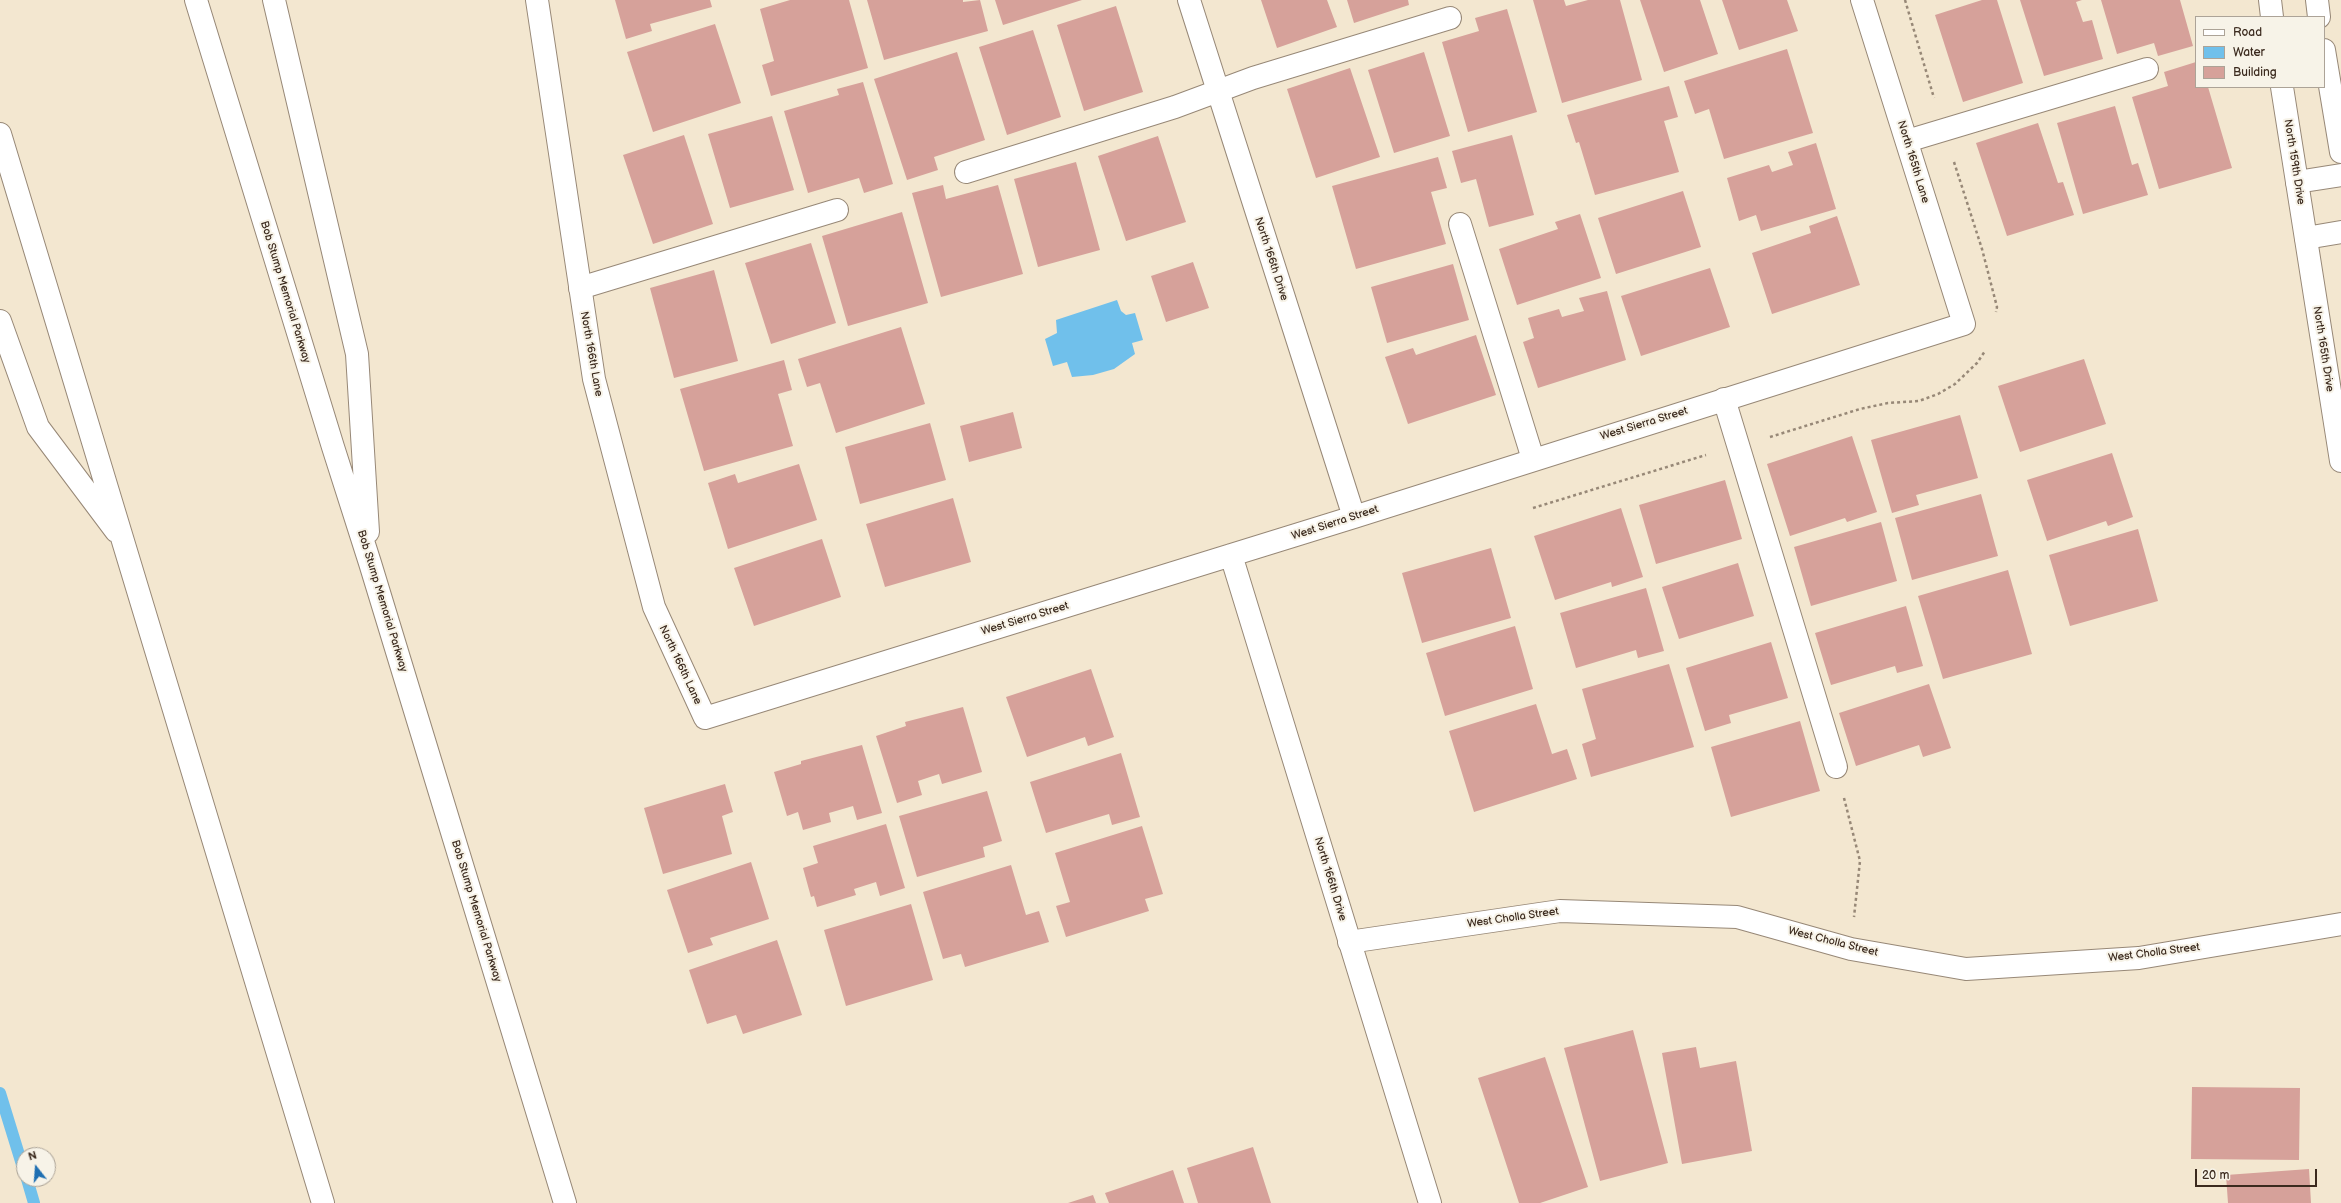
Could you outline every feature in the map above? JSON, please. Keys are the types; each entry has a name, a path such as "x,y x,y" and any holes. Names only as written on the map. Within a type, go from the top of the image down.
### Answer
{"main road":[{"name":"Bob Stump Memorial Parkway","path":"196,0 370,563 565,1203"},
{"path":"274,0 357,354 370,563"},
{"name":"North 166th Lane","path":"537,0 594,379 654,607 705,718"},
{"name":"North 166th Drive","path":"1189,0 1354,517"},
{"name":"North 165th Lane","path":"1862,0 1964,324"},
{"path":"2270,0 2272,16"},
{"path":"2317,0 2319,16"},
{"path":"966,172 1175,107 1261,76 1450,18"},
{"path":"2325,56 2341,152"},
{"path":"1907,141 2147,69"},
{"name":"North 159th Drive","path":"2282,88 2306,238"},
{"path":"0,134 323,1203"},
{"path":"2297,182 2341,175"},
{"path":"580,288 837,210"},
{"path":"1460,224 1533,459"},
{"path":"2306,238 2341,232"},
{"name":"North 165th Drive","path":"2306,238 2341,461"},
{"path":"0,321 38,427 125,544"},
{"name":"West Sierra Street","path":"705,718 1231,556 1533,459 1964,324"},
{"path":"1724,399 1836,767"},
{"name":"North 166th Drive","path":"1231,556 1430,1203"},
{"name":"West Cholla Street","path":"1349,942 1560,911 1737,917 1851,949 1966,969 2139,958 2341,924"}],"path":[{"path":"1836,767 1860,861 1851,949"}],"water":[{"path":"1117,300 1121,311 1126,315 1135,313 1143,340 1132,343 1135,354 1114,369 1093,375 1072,377 1067,362 1053,366 1045,339 1057,333 1056,320"}],"building":[{"path":"615,0 710,0 712,7 650,24 652,31 626,39"},
{"path":"790,0 849,0 868,68 771,96 762,65 774,61 760,9"},
{"path":"867,0 963,0 963,2 980,0 988,31 884,60"},
{"path":"995,0 1082,0 1003,25"},
{"path":"1261,0 1327,0 1337,27 1277,48"},
{"path":"1347,0 1408,0 1409,5 1354,23"},
{"path":"1533,0 1564,0 1566,6 1588,0 1620,0 1642,80 1562,103"},
{"path":"1640,0 1700,0 1718,54 1664,72"},
{"path":"1722,0 1787,0 1798,31 1739,50"},
{"path":"1982,0 1997,0 2023,83 1963,102 1935,15"},
{"path":"2020,0 2082,0 2076,2 2083,22 2092,20 2103,59 2044,76"},
{"path":"2101,0 2180,0 2193,46 2158,56 2154,43 2117,54"},
{"path":"1116,6 1143,92 1084,111 1057,25"},
{"path":"1507,9 1537,112 1468,132 1442,42 1479,31 1475,18"},
{"path":"715,24 741,103 653,132 627,52"},
{"path":"1033,30 1061,117 1007,135 979,47"},
{"path":"1787,49 1813,133 1724,159 1709,109 1695,114 1684,81"},
{"path":"957,52 985,140 934,157 938,170 907,180 874,79"},
{"path":"1424,52 1450,136 1394,153 1368,70"},
{"path":"2195,62 2195,88 2208,88 2232,168 2159,189 2132,97 2168,86 2164,72"},
{"path":"1350,68 1380,157 1316,178 1287,89"},
{"path":"863,82 893,184 864,193 859,178 808,193 784,111 839,95 837,89"},
{"path":"1669,86 1678,117 1664,121 1679,172 1595,195 1579,142 1576,143 1567,115"},
{"path":"2115,106 2132,165 2138,163 2148,195 2083,214 2057,123"},
{"path":"772,116 794,190 730,208 708,134"},
{"path":"2038,123 2058,183 2063,182 2074,215 2007,236 1976,143"},
{"path":"684,135 713,224 653,244 623,155"},
{"path":"1512,135 1534,215 1489,227 1476,179 1461,183 1452,151"},
{"path":"1158,136 1186,222 1126,241 1098,156"},
{"path":"1816,143 1836,209 1761,231 1756,215 1739,221 1727,178 1769,165 1772,172 1793,165 1788,152"},
{"path":"1438,157 1447,188 1431,192 1446,244 1356,269 1332,186"},
{"path":"1076,162 1100,250 1038,267 1014,179"},
{"path":"943,185 946,199 998,185 1023,274 941,297 912,193"},
{"path":"1683,191 1701,247 1616,274 1598,218"},
{"path":"902,212 928,303 848,326 822,236"},
{"path":"1580,214 1601,278 1517,305 1499,249 1558,229 1555,222"},
{"path":"1837,216 1860,285 1772,314 1752,253 1811,233 1809,226"},
{"path":"811,243 836,323 771,344 745,263"},
{"path":"1193,262 1209,308 1166,322 1151,276"},
{"path":"1453,264 1469,320 1387,343 1371,287"},
{"path":"1710,268 1730,327 1641,356 1621,296"},
{"path":"714,270 738,361 674,378 650,288"},
{"path":"1607,291 1626,360 1538,388 1523,342 1534,338 1528,318 1559,309 1562,317 1584,311 1579,298"},
{"path":"901,327 925,404 836,433 820,383 807,387 798,359"},
{"path":"1476,335 1496,395 1408,424 1385,357 1413,348 1416,355"},
{"path":"2084,359 2106,424 2020,452 1998,386"},
{"path":"784,360 792,390 778,394 793,446 704,471 680,389"},
{"path":"1013,412 1022,448 969,462 960,426"},
{"path":"1960,415 1978,478 1916,495 1919,505 1892,513 1871,440"},
{"path":"930,423 946,480 860,504 845,447"},
{"path":"1852,436 1877,512 1847,522 1845,518 1790,536 1767,464"},
{"path":"2112,453 2133,517 2108,526 2106,521 2047,541 2027,480"},
{"path":"799,464 817,520 728,549 708,483 735,474 738,483"},
{"path":"1725,480 1742,539 1656,564 1639,505"},
{"path":"1981,494 1998,556 1912,580 1895,518"},
{"path":"953,498 971,562 885,587 866,524"},
{"path":"1621,508 1643,577 1612,587 1611,582 1555,600 1534,536"},
{"path":"1881,522 1897,581 1811,606 1794,547"},
{"path":"2138,529 2158,601 2070,626 2049,555"},
{"path":"822,539 841,597 754,626 734,568"},
{"path":"1491,548 1511,618 1422,643 1402,573"},
{"path":"1738,563 1754,616 1679,639 1662,587"},
{"path":"2008,570 2032,654 1943,679 1918,596"},
{"path":"1646,588 1664,651 1638,658 1636,650 1576,668 1560,613"},
{"path":"1906,606 1923,666 1897,673 1895,666 1831,685 1815,633"},
{"path":"1515,626 1533,689 1445,716 1426,653"},
{"path":"1771,642 1788,698 1729,715 1731,723 1705,731 1686,668"},
{"path":"1669,664 1694,747 1591,777 1582,744 1596,739 1582,689"},
{"path":"1091,669 1114,737 1088,746 1085,737 1027,757 1006,697"},
{"path":"1929,684 1951,748 1923,757 1919,745 1856,766 1839,713"},
{"path":"1536,704 1552,754 1567,749 1577,779 1474,812 1449,731"},
{"path":"963,707 982,772 942,784 939,774 918,781 922,795 897,803 876,736 906,726 905,722"},
{"path":"1800,721 1820,791 1731,817 1711,747"},
{"path":"862,745 882,813 857,820 853,806 829,813 831,822 803,830 798,812 787,816 774,772 801,764 801,761"},
{"path":"1121,753 1140,817 1112,825 1109,814 1046,833 1030,782"},
{"path":"725,784 733,812 722,816 732,854 663,874 644,808"},
{"path":"987,791 1002,841 983,847 985,857 917,877 899,816"},
{"path":"886,824 905,888 880,896 876,882 854,889 856,895 817,907 814,896 811,897 803,868 818,863 813,846"},
{"path":"1142,826 1163,894 1145,899 1149,911 1066,937 1056,906 1070,902 1055,853"},
{"path":"751,862 769,919 710,938 713,945 688,953 667,890"},
{"path":"1011,865 1026,915 1039,911 1049,942 965,967 961,954 943,959 923,892"},
{"path":"911,904 933,980 846,1006 824,930"},
{"path":"777,940 802,1015 743,1034 736,1015 707,1024 689,970"},
{"path":"1633,1030 1668,1163 1600,1181 1564,1048"},
{"path":"1696,1047 1700,1068 1736,1061 1752,1151 1682,1164 1662,1053"},
{"path":"1545,1057 1588,1187 1540,1203 1519,1203 1478,1078"},
{"path":"2192,1087 2300,1088 2299,1160 2191,1159"},
{"path":"1253,1147 1271,1203 1198,1203 1187,1168"},
{"path":"2309,1169 2311,1203 2228,1203 2226,1175"},
{"path":"1173,1170 1184,1203 1109,1203 1105,1193"},
{"path":"1093,1195 1096,1203 1068,1203"}],"waterway":[{"path":"0,1093 17,1147"},
{"path":"29,1187 34,1203"}]}
